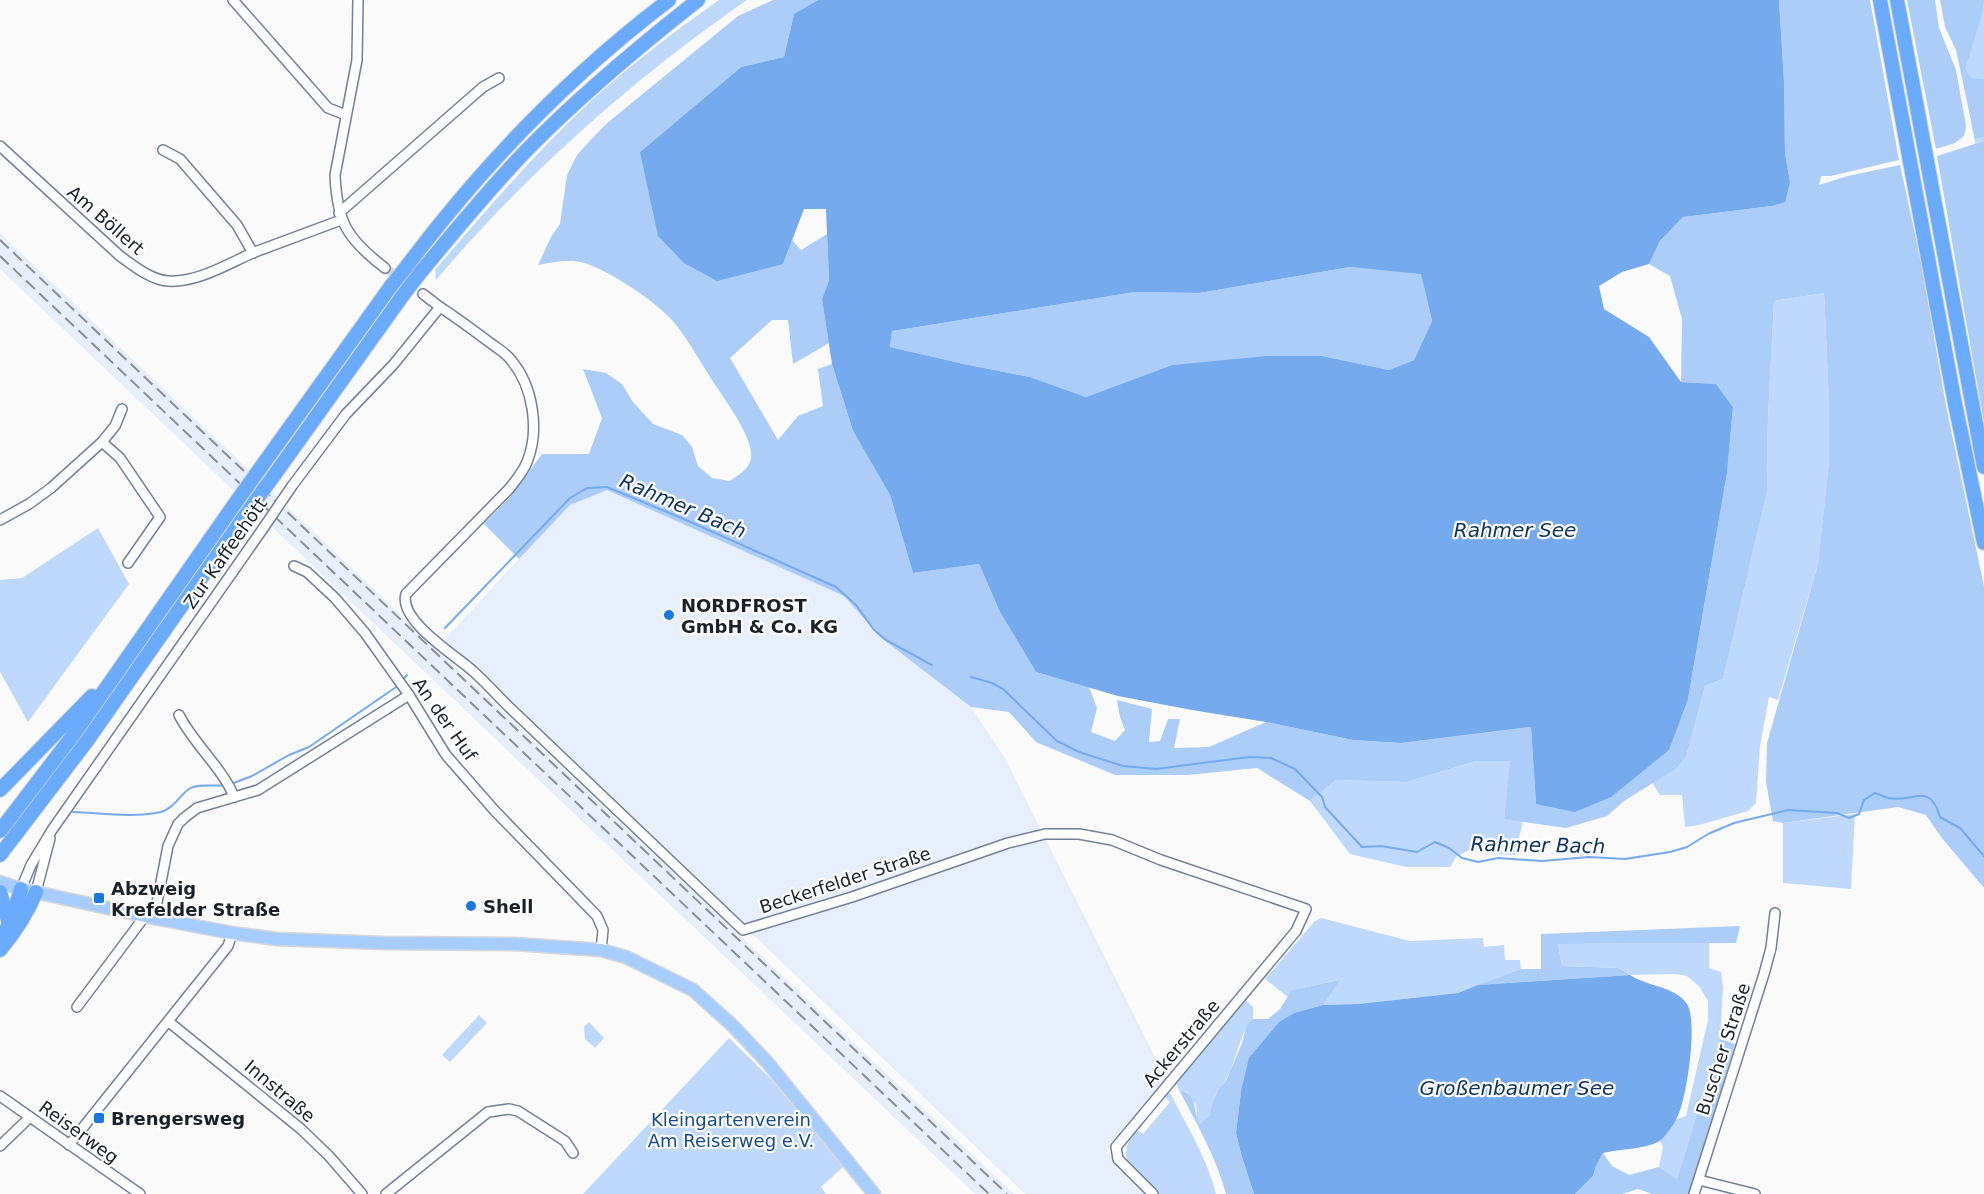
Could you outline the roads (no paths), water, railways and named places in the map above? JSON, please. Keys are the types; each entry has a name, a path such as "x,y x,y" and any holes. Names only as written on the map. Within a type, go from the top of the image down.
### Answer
{"highway":[{"path":"0,831 74,734 391,286 465,192 512,140 569,84 669,0"},
{"path":"0,855 87,741 246,514 420,273 477,204 523,154 654,34 698,0"},
{"path":"1880,0 1955,404 1984,543"},
{"path":"1897,0 1984,467"},
{"path":"0,790 121,666"},
{"path":"0,940 9,924 21,889"},
{"path":"0,892 9,924"},
{"path":"0,950 17,930 36,892"}],"main road":[{"path":"0,882 21,889 232,933 306,940 515,944 601,950 626,957 693,990 733,1026 767,1062 874,1194"}],"street":[{"path":"233,0 328,108 346,115"},
{"path":"358,0 357,60 335,175 340,217 346,230 385,268"},
{"path":"340,217 483,87 499,78"},
{"name":"Am Böllert","path":"0,146 120,256 139,270 169,281 191,278 340,217"},
{"path":"163,150 180,159 230,216 253,253"},
{"path":"423,294 440,307"},
{"name":"Zur Kaffeehött","path":"21,889 31,865 52,830 292,486 346,414 393,365 440,307"},
{"name":"Beckerfelder Straße","path":"440,307 511,359 529,396 533,414 533,437 528,461 509,489 406,594 404,600 406,609 426,633 474,672 743,930 852,897 1008,843 1045,834 1079,834 1112,840 1180,867 1306,909"},
{"path":"0,520 29,504 51,488 102,442 115,426 122,409"},
{"path":"102,442 120,458 160,517 128,563"},
{"name":"An der Huf","path":"294,566 307,572 365,633 446,755 495,810 597,916 603,930 601,950"},
{"path":"77,1008 149,917 168,846 178,824 197,808 232,794 258,790 406,692"},
{"path":"179,715 187,731 232,794"},
{"name":"Zur Kaffeehött","path":"36,892 52,830"},
{"name":"Ackerstraße","path":"1153,1194 1118,1159 1116,1148 1296,931 1306,909"},
{"name":"Buscher Straße","path":"1694,1194 1764,974 1771,948 1775,913"},
{"path":"69,1145 228,946 232,933"},
{"name":"Innstraße","path":"169,1022 302,1130 329,1156 362,1194"},
{"name":"Reiserweg","path":"0,1096 140,1194"},
{"path":"386,1194 488,1112 508,1109 518,1111 566,1141 573,1153"},
{"path":"0,1146 30,1117"},
{"path":"1699,1180 1755,1194"}],"water":[{"name":"Rahmer See","path":"818,0 1779,0 1785,153 1790,182 1785,202 1772,206 1683,217 1660,241 1649,264 1622,272 1599,286 1604,309 1649,337 1681,382 1716,384 1733,407 1727,473 1688,699 1669,750 1611,797 1575,812 1536,804 1531,727 1401,743 1353,740 1118,696 1036,672 1000,612 979,564 913,573 890,495 853,431 832,364 822,299 829,280 826,209 804,209 783,264 717,281 684,263 658,236 640,152 741,67 784,57 794,14","holes":["1350,267 1421,274 1432,321 1414,360 1389,370 1322,356 1267,356 1172,365 1086,397 1030,377 890,347 892,331 1135,292 1199,293"]},
{"name":"Großenbaumer See","path":"1630,975 1676,994 1687,1004 1692,1026 1688,1075 1682,1104 1674,1124 1661,1140 1642,1147 1603,1153 1593,1176 1575,1194 1254,1194 1236,1133 1241,1091 1249,1058 1280,1021 1294,1013 1323,1005 1358,1004 1458,993 1478,985"}],"waterway":[{"name":"Rahmer Bach","path":"445,628 570,498 587,488 607,487 836,587 856,605 874,630 886,640 932,665"},
{"name":"Rahmer Bach","path":"402,681 407,675"},
{"name":"Rahmer Bach","path":"971,677 1003,689 1057,741 1079,752 1123,766 1156,769 1249,757 1271,758 1295,769 1322,797 1325,807 1362,847 1381,846 1417,852 1435,842 1449,848 1462,858 1478,862 1498,858 1542,861 1589,857 1625,859 1687,847 1708,834 1734,823 1788,810 1837,813 1849,818 1859,814 1864,800 1875,793 1897,799 1926,796 1936,806 1940,817 1960,828 1984,856"},
{"name":"Rahmer Bach","path":"231,784 309,747 399,685"},
{"name":"Rahmer Bach","path":"73,812 150,814 169,808 193,787 226,785"}],"tunnel":[{"path":"385,268 423,294"}],"railway":[{"path":"0,240 1007,1194"},
{"path":"0,256 989,1194"}],"place":[{"name":"NORDFROST GmbH & Co. KG","path":"669,615"},
{"name":"Abzweig Krefelder Straße","path":"99,898"},
{"name":"Shell","path":"471,906"},
{"name":"Brengersweg","path":"99,1118"}],"park label":[{"name":"Kleingartenverein Am Reiserweg e.V.","path":"731,1129"}]}
